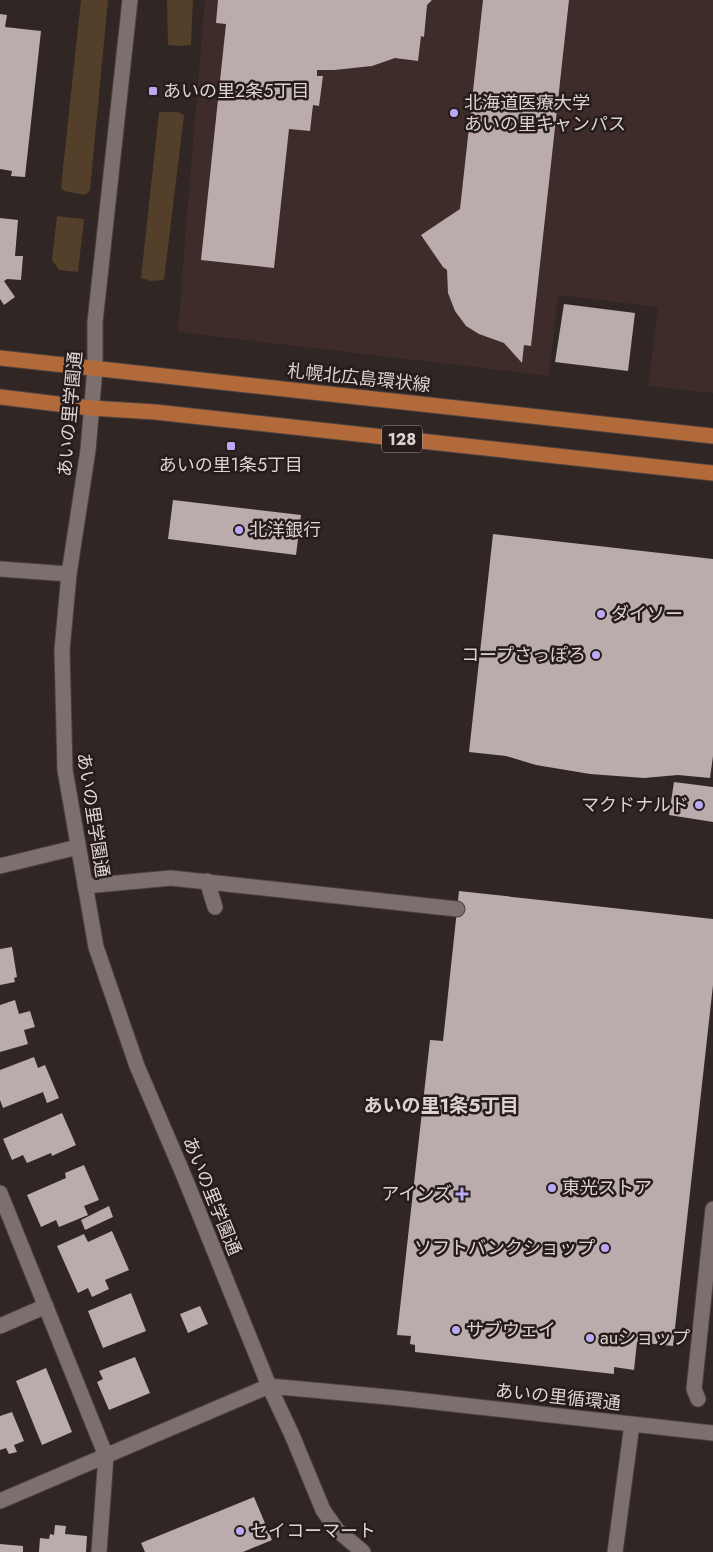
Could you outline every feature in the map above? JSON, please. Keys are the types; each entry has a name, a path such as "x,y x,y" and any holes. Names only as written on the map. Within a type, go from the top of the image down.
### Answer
{"main road":[{"name":"札幌北広島環状線","path":"0,358 713,436"},
{"name":"128","path":"0,397 91,408 155,412 713,473"}],"street":[{"name":"あいの里学園通","path":"130,0 95,322 95,368 88,450 69,574 62,650 64,770 96,947 137,1066 184,1176 269,1386 292,1435 323,1510 337,1530 363,1552"},
{"path":"0,569 69,574"},
{"path":"0,866 78,847"},
{"path":"85,886 171,878 458,909"},
{"path":"207,882 215,907"},
{"path":"0,1193 106,1456 99,1552"},
{"path":"698,1399 694,1389 713,1209"},
{"path":"0,1326 46,1306"},
{"path":"0,1501 269,1386"},
{"name":"あいの里循環通","path":"269,1386 398,1398 713,1433"},
{"path":"614,1552 632,1424"}],"shaded area":[{"path":"81,0 108,0 90,190 85,195 64,191 61,187"},
{"path":"167,0 193,0 191,45 168,45"},
{"name":"北海道医療大学 あいの里キャンパス","path":"205,0 713,0 713,393 648,386 658,307 558,295 549,376 178,332"},
{"path":"159,112 178,112 184,115 164,280 151,281 141,278"},
{"path":"57,216 84,219 78,272 59,270 52,260"}],"building":[{"path":"218,0 432,0 427,5 424,37 421,36 418,61 395,58 372,66 317,70 317,76 323,76 319,106 313,105 310,131 289,129 274,268 201,260 226,24 216,23"},
{"path":"483,0 569,0 531,346 524,345 522,363 504,343 479,334 466,326 455,311 448,293 447,270 421,235 460,209"},
{"path":"0,14 7,15 5,27 41,31 25,177 11,176 12,171 0,169"},
{"path":"0,218 18,220 15,256 23,256 21,280 7,279 4,281 15,297 4,305 0,299"},
{"path":"564,304 635,313 628,371 555,362"},
{"path":"173,500 301,515 296,555 168,539"},
{"name":"コープさっぽろ","path":"493,534 713,559 713,756 710,778 678,775 644,778 590,774 536,765 506,756 469,752"},
{"path":"674,782 713,787 713,822 669,815"},
{"name":"東光ストア","path":"459,891 713,919 713,985 673,1346 637,1342 634,1370 614,1367 614,1374 415,1352 415,1345 410,1344 411,1336 397,1335 430,1040 443,1041"},
{"path":"12,947 17,977 14,978 15,982 0,985 0,949"},
{"path":"15,1000 19,1014 30,1011 35,1027 24,1030 28,1044 0,1052 0,1005"},
{"path":"34,1057 38,1068 45,1065 59,1098 47,1103 43,1092 3,1108 0,1100 0,1070"},
{"path":"62,1113 76,1145 52,1156 51,1153 27,1163 23,1155 12,1160 3,1139"},
{"path":"84,1165 99,1200 84,1206 88,1215 59,1227 56,1220 41,1227 27,1195 66,1178 65,1173"},
{"path":"109,1206 113,1217 85,1230 81,1220"},
{"path":"112,1231 129,1270 105,1280 109,1289 92,1297 88,1288 78,1293 57,1246 84,1234 88,1242"},
{"path":"131,1293 146,1331 103,1348 88,1311"},
{"path":"200,1306 208,1324 188,1333 180,1314"},
{"path":"135,1357 150,1393 109,1410 97,1382 103,1379 99,1371"},
{"path":"46,1368 72,1432 42,1445 16,1381"},
{"path":"12,1412 24,1441 14,1445 17,1452 9,1454 6,1448 0,1450 0,1416"},
{"path":"254,1497 272,1540 243,1552 145,1552 141,1543"},
{"path":"55,1525 66,1526 65,1534 87,1536 86,1552 39,1552 40,1538 49,1539 50,1534 54,1535"},
{"path":"0,1544 23,1546 23,1552 0,1552"}],"place":[{"name":"あいの里2条5丁目","path":"153,91"},
{"name":"北海道医療大学 あいの里キャンパス","path":"454,113"},
{"name":"あいの里1条5丁目","path":"231,446"},
{"name":"北洋銀行","path":"239,530"},
{"name":"ダイソー","path":"601,614"},
{"name":"コープさっぽろ","path":"596,655"},
{"name":"マクドナルド","path":"699,805"},
{"name":"東光ストア","path":"552,1188"},
{"name":"アインズ","path":"462,1194"},
{"name":"ソフトバンクショップ","path":"605,1248"},
{"name":"サブウェイ","path":"456,1330"},
{"name":"auショップ","path":"590,1338"},
{"name":"セイコーマート","path":"240,1531"}],"district":[{"name":"あいの里1条5丁目","path":"441,1105"}]}
